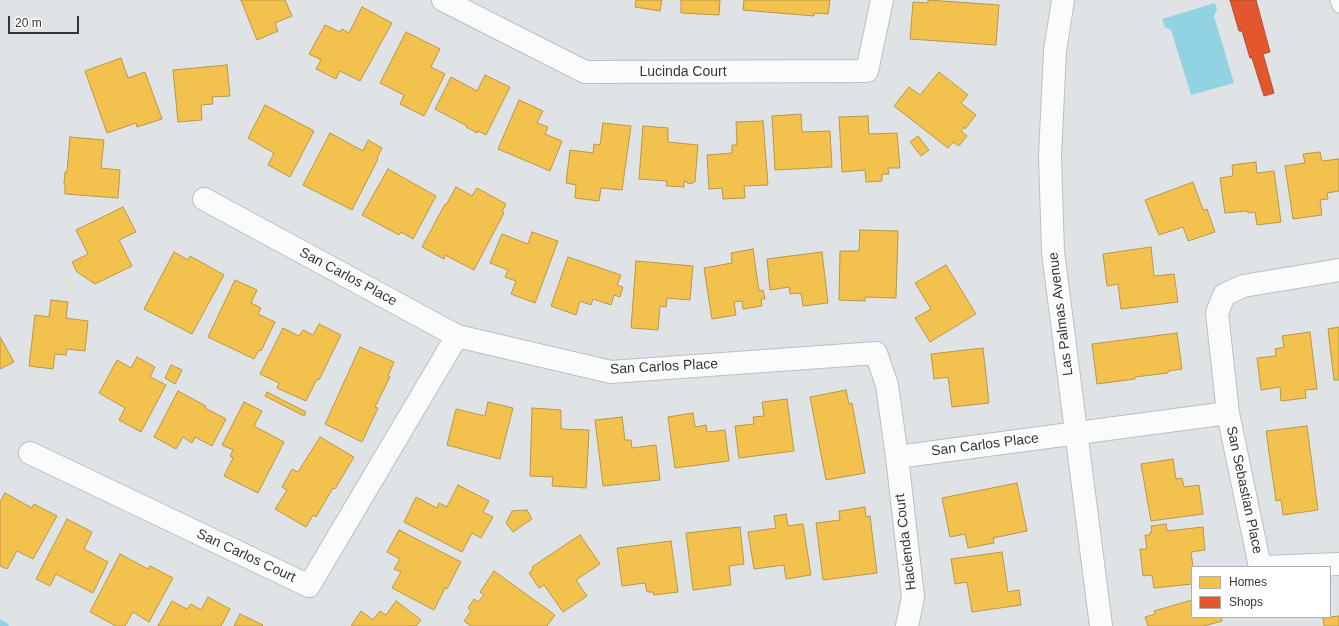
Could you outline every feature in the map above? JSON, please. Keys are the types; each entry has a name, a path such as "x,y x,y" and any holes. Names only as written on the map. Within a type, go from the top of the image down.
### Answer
{"street":[{"name":"Lucinda Court","path":"443,0 585,72 593,72 867,71 882,0"},
{"name":"Las Palmas Avenue","path":"1063,0 1055,51 1050,156 1053,252 1075,434 1101,626"},
{"name":"San Carlos Place","path":"204,200 457,336 611,372 876,353 887,385 897,457 1075,434"},
{"name":"San Sebastian Place","path":"1260,566 1228,413 1217,312 1224,295 1243,286 1339,270"},
{"name":"San Carlos Court","path":"30,453 309,586 457,336"},
{"name":"San Sebastian Place","path":"1075,434 1228,413"},
{"name":"Hacienda Court","path":"897,457 913,597 907,626"},
{"name":"San Sebastian Place","path":"1289,566 1339,564"}],"lane":[{"path":"1337,0 1339,6"}],"water":[{"path":"1215,3 1217,10 1214,16 1234,83 1191,95 1171,30 1165,27 1162,19"}],"building: Homes":[{"path":"241,0 285,0 292,16 275,23 278,31 257,40"},
{"path":"636,0 662,0 660,11 635,7"},
{"path":"681,0 720,0 719,15 681,13"},
{"path":"744,0 830,0 828,14 814,13 814,16 743,10"},
{"path":"928,0 999,5 996,45 910,39 913,2 928,3"},
{"path":"362,7 392,23 360,81 340,71 336,79 316,69 321,60 309,54 325,25 340,32 342,29 349,33"},
{"path":"406,32 440,49 431,67 445,74 424,116 400,104 404,95 380,83"},
{"path":"121,58 128,78 145,72 162,119 137,127 136,123 107,133 85,71"},
{"path":"227,65 230,96 212,97 213,104 201,105 202,120 178,122 173,70"},
{"path":"939,72 968,95 961,103 976,115 965,129 964,127 961,131 967,136 959,146 953,142 948,148 894,106 909,87 920,95"},
{"path":"485,75 510,87 486,135 478,131 477,133 435,109 451,77 477,91"},
{"path":"519,100 543,111 537,123 548,127 545,134 562,141 550,171 498,149"},
{"path":"265,105 314,131 290,177 268,165 274,153 248,138"},
{"path":"801,114 802,132 830,131 832,167 775,170 772,116"},
{"path":"868,116 869,134 897,133 900,168 888,168 889,174 882,174 882,181 866,182 865,170 842,172 839,117"},
{"path":"763,121 768,185 744,186 745,198 723,199 722,188 709,189 707,155 732,153 732,145 737,145 736,122"},
{"path":"603,123 631,126 622,190 601,188 599,201 575,198 576,185 566,183 570,150 593,153 594,144 600,145"},
{"path":"643,126 668,128 668,142 698,145 695,182 692,182 692,184 684,181 684,187 666,186 667,181 639,179"},
{"path":"330,133 363,151 368,140 382,148 352,210 303,185"},
{"path":"918,136 929,150 921,156 910,142"},
{"path":"70,137 104,140 101,168 120,170 118,198 65,194 65,172 67,172"},
{"path":"1320,152 1322,161 1339,159 1339,191 1327,193 1328,199 1320,200 1322,215 1293,219 1285,166 1305,163 1303,154"},
{"path":"1256,162 1257,173 1274,171 1281,222 1257,225 1255,212 1248,213 1247,211 1225,213 1220,178 1233,176 1232,165"},
{"path":"388,169 436,196 413,239 401,232 399,235 362,215"},
{"path":"1193,182 1203,210 1207,209 1215,232 1188,241 1183,227 1159,235 1145,200"},
{"path":"456,187 472,196 477,188 506,204 502,212 504,213 474,270 445,255 444,259 422,247"},
{"path":"123,207 136,232 119,240 132,266 95,284 77,272 72,262 88,254 76,230"},
{"path":"860,230 898,231 896,298 865,297 865,301 839,300 840,251 859,251"},
{"path":"532,232 558,241 535,303 511,294 516,281 505,277 508,270 490,263 502,234 528,244"},
{"path":"1151,247 1154,276 1174,274 1178,302 1121,309 1118,284 1107,286 1103,254"},
{"path":"753,249 759,291 763,290 765,299 761,299 762,306 743,309 742,301 734,302 736,315 712,319 704,268 732,263 731,253"},
{"path":"174,252 188,260 190,256 224,275 192,334 144,309"},
{"path":"822,252 828,303 803,306 801,293 790,294 789,287 770,290 767,259"},
{"path":"568,257 621,275 617,285 623,287 620,297 614,295 611,305 593,299 591,305 580,301 576,315 551,306"},
{"path":"636,261 693,266 690,300 667,298 666,307 660,306 658,330 631,328"},
{"path":"946,265 976,314 930,342 915,318 931,309 915,283"},
{"path":"235,280 257,290 251,303 261,308 258,314 275,322 261,351 259,350 254,359 208,337"},
{"path":"51,300 68,302 66,318 88,321 85,351 67,349 66,355 55,354 53,369 29,366 35,315 49,317"},
{"path":"319,324 341,335 319,380 317,379 306,401 277,388 279,383 260,374 283,328 299,336 303,330 313,335"},
{"path":"1339,327 1339,380 1334,380 1328,329"},
{"path":"1310,332 1317,389 1305,390 1306,398 1281,401 1280,387 1261,390 1257,358 1276,356 1275,349 1284,347 1282,336"},
{"path":"1177,333 1182,369 1168,371 1168,373 1135,377 1135,379 1097,384 1092,344"},
{"path":"0,337 14,362 0,369"},
{"path":"360,347 394,362 388,376 390,377 375,407 378,408 362,442 325,424"},
{"path":"983,348 989,403 952,407 948,377 934,379 931,354"},
{"path":"137,357 155,367 150,377 166,385 141,432 119,420 125,408 99,393 117,360 131,368"},
{"path":"171,365 182,370 175,384 165,378"},
{"path":"846,390 849,404 852,403 865,473 826,480 810,397"},
{"path":"178,391 226,419 212,446 195,437 192,443 183,437 176,449 154,437"},
{"path":"267,392 306,412 304,416 265,396"},
{"path":"787,399 794,451 739,458 735,426 754,424 753,417 764,416 762,402"},
{"path":"244,402 262,411 254,426 284,442 258,493 224,476 233,458 230,456 233,450 222,445"},
{"path":"488,402 513,408 500,459 447,445 456,409 485,416"},
{"path":"532,408 561,410 561,429 589,430 586,488 552,486 553,477 530,476"},
{"path":"693,413 695,427 706,425 707,432 725,430 729,461 675,468 668,417"},
{"path":"622,417 625,440 631,440 632,448 656,445 660,480 603,486 595,420"},
{"path":"1307,426 1318,510 1283,515 1281,500 1276,501 1266,431"},
{"path":"320,437 354,457 316,517 313,515 306,527 275,509 287,490 282,487 292,469 298,472"},
{"path":"1173,459 1176,479 1182,478 1184,487 1199,485 1203,514 1151,521 1141,464"},
{"path":"1017,483 1027,531 993,538 994,543 968,548 965,534 950,537 942,498"},
{"path":"458,485 489,501 483,512 493,517 481,538 472,533 462,552 404,522 416,497 437,508 439,503 447,507"},
{"path":"5,493 32,508 34,504 57,516 33,559 17,551 7,569 0,566 0,502"},
{"path":"865,507 866,517 870,516 877,573 823,580 816,523 840,520 839,511"},
{"path":"527,510 532,519 513,532 506,523 512,511"},
{"path":"786,514 788,526 803,524 811,575 786,579 784,565 754,569 748,532 776,528 774,516"},
{"path":"67,519 92,532 84,549 108,562 93,593 56,574 50,586 36,579"},
{"path":"1166,524 1167,531 1203,527 1205,550 1191,552 1193,566 1191,566 1191,584 1154,588 1152,575 1143,576 1140,549 1147,549 1145,535 1150,535 1150,532 1152,532 1151,526"},
{"path":"740,527 744,564 729,566 731,585 693,590 686,533"},
{"path":"399,530 461,562 434,610 392,588 401,572 394,569 400,559 387,552"},
{"path":"580,535 600,564 576,580 587,596 563,612 544,585 539,588 529,573 533,569 532,567"},
{"path":"671,541 678,592 654,595 653,592 647,592 645,583 622,586 617,548"},
{"path":"1002,552 1008,592 1019,590 1021,605 972,612 967,582 955,584 951,559"},
{"path":"120,554 148,569 150,566 173,578 149,622 133,612 125,626 116,626 90,612"},
{"path":"494,571 555,615 547,626 471,626 464,621 471,611 468,608 474,599 478,602 484,595 480,592"},
{"path":"208,597 230,609 221,626 158,626 172,601 187,609 191,604 201,610"},
{"path":"1191,600 1191,618 1221,618 1222,621 1204,626 1148,626 1145,617 1155,614 1154,611"},
{"path":"396,601 421,620 416,626 351,626 361,611 373,620 380,611 386,615"},
{"path":"240,614 263,625 234,626"},
{"path":"1339,616 1339,626 1324,626 1323,618"}],"building: Shops":[{"path":"1230,0 1256,0 1270,52 1263,54 1274,93 1264,96 1242,31 1239,31"}],"waterway":[{"path":"0,623 5,626"}]}
